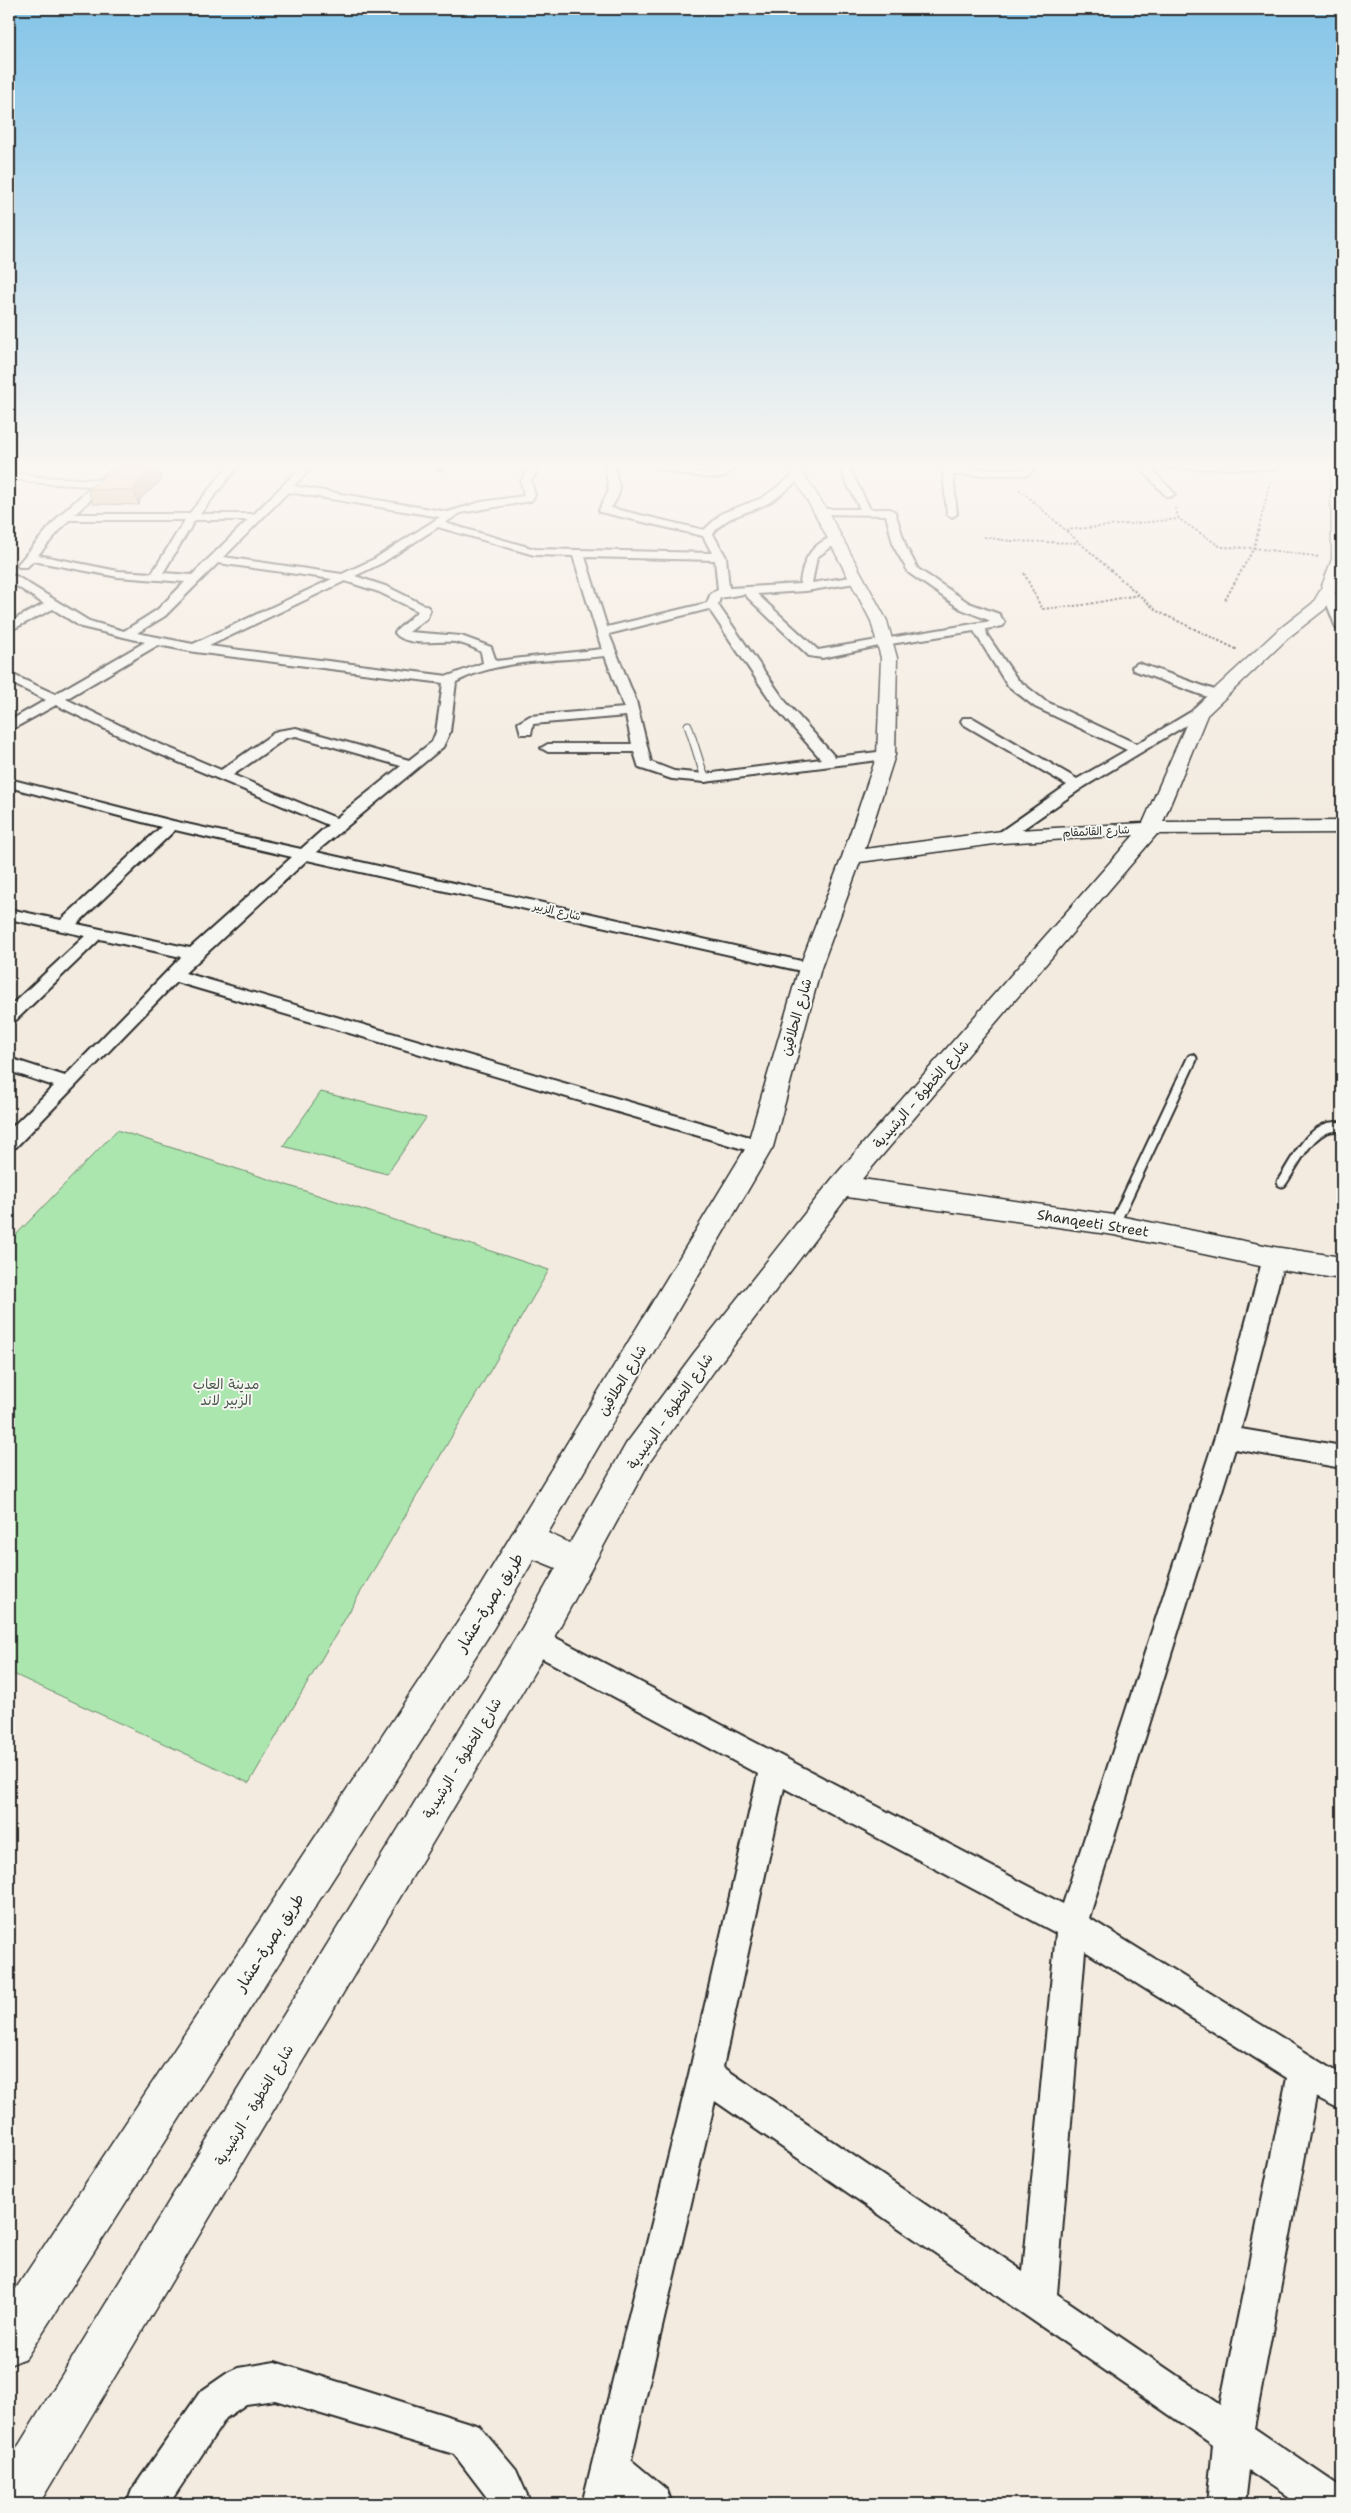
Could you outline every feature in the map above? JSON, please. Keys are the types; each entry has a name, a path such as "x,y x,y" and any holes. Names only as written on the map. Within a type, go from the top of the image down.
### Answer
{"main road":[{"name":"شارع الحلاقين","path":"527,1540 760,1147 810,968 852,857 886,755 889,658 879,621 858,582"},
{"name":"شارع الخطوة - الرشيدية","path":"11,2504 239,2131 534,1640 576,1561 637,1454 704,1362 842,1186 1151,828 1199,713 1284,634 1319,606 1332,582"},
{"name":"شارع القائمقام","path":"852,857 1002,836 1151,828 1342,827"},
{"name":"Shanqeeti Street","path":"842,1186 1114,1225 1274,1258 1342,1268"},
{"path":"527,1540 576,1561"},
{"name":"طريق بصرة-عشار","path":"9,2341 475,1625 527,1540"}],"street":[{"path":"16,582 85,624 126,635 195,648 450,680"},
{"path":"126,635 161,613 192,582"},
{"path":"195,648 330,582"},
{"path":"362,582 399,596 424,610 423,615 401,633 406,636 465,639 487,650 490,665"},
{"path":"587,582 602,632 632,712 644,765 672,775 705,778 830,760 886,755"},
{"path":"723,582 724,592"},
{"path":"712,605 715,596 724,592 838,582"},
{"path":"747,591 814,653 830,653 884,641 999,623 995,617 965,606 930,582"},
{"path":"1328,591 1342,628"},
{"path":"9,627 53,604"},
{"path":"602,632 712,605"},
{"path":"712,605 780,704 830,760"},
{"path":"979,626 981,635 1012,682 1040,704 1137,750"},
{"path":"9,727 156,640"},
{"path":"9,1142 68,1084 193,954 338,824 438,744 443,732 450,680 455,676 490,665 611,652"},
{"path":"1138,667 1218,696"},
{"path":"9,677 143,742 338,824"},
{"path":"526,731 525,723 530,720 632,712"},
{"path":"1002,836 1076,785 1199,713"},
{"path":"968,721 1076,785"},
{"path":"223,775 282,734 296,732 412,765"},
{"path":"548,748 640,748"},
{"name":"شارع الزبير","path":"9,783 172,824 810,968"},
{"path":"66,925 172,824"},
{"path":"9,914 193,954"},
{"path":"9,1017 96,934"},
{"path":"173,975 760,1147"},
{"path":"9,1064 68,1084"},
{"path":"1038,2303 1072,1925 1227,1437 1274,1258"},
{"path":"1227,1437 1342,1457"},
{"path":"534,1640 1072,1925 1305,2070 1340,2085"},
{"path":"601,2504 705,2074 774,1768"},
{"path":"1226,2504 1233,2436 1305,2070"},
{"path":"705,2074 1332,2504"},
{"path":"146,2504 213,2405 239,2387 275,2381 466,2439 502,2484 512,2504"},
{"path":"610,2467 653,2504"}],"lane":[{"path":"688,725 705,778"},
{"path":"1114,1225 1192,1059"},
{"path":"1282,1182 1316,1133 1331,1125 1342,1127"}],"path":[{"path":"1029,582 1042,609 1082,605 1138,595"},
{"path":"1124,582 1157,611 1258,659"},
{"path":"1225,600 1235,582"}],"green space":[{"path":"321,1092 426,1118 387,1174 283,1146"},
{"name":"مدينة العاب الزبير لاند","path":"117,1130 549,1270 249,1783 9,1672 9,1242"}]}
